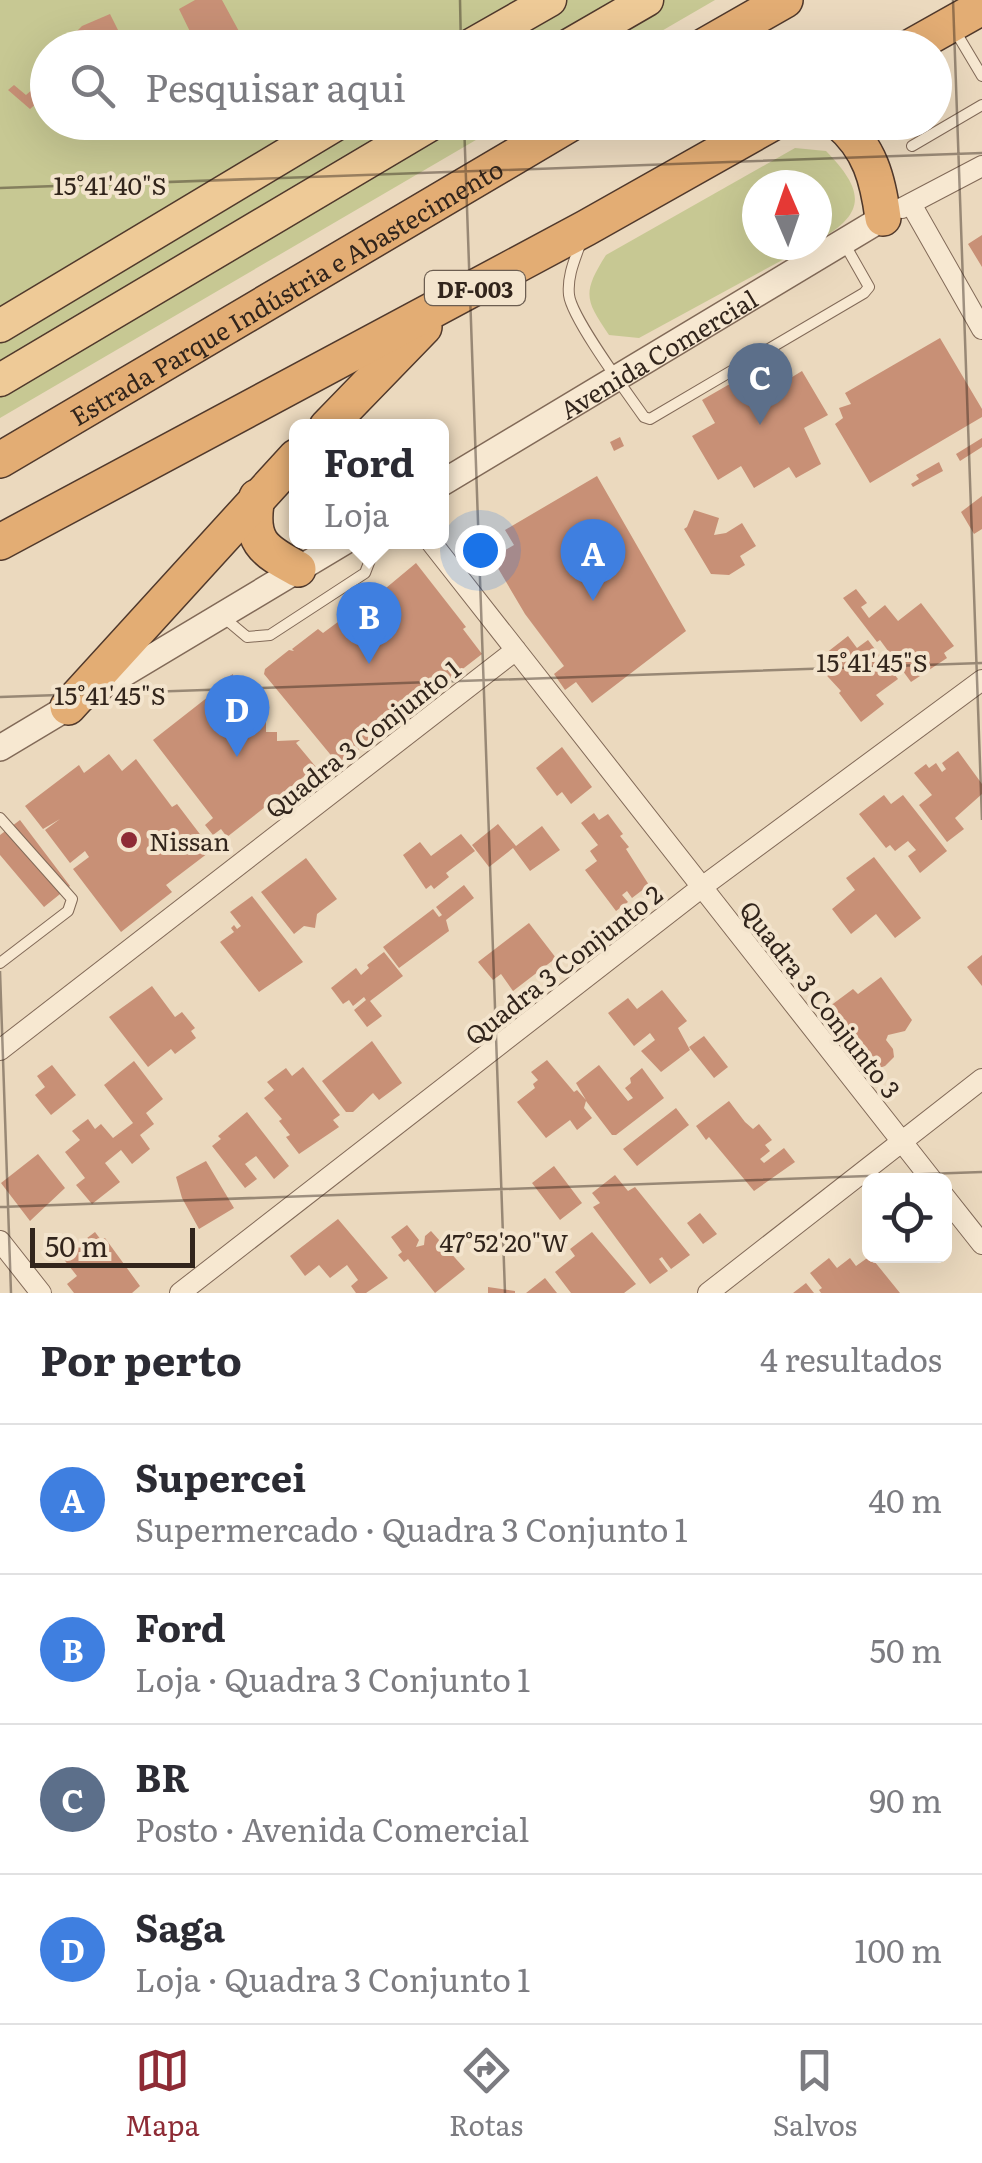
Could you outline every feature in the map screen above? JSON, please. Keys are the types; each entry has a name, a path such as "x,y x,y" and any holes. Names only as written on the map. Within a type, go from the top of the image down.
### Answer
{"highway":[{"path":"732,30 786,0"},
{"path":"940,30 982,7"},
{"name":"Estrada Parque Indústria e Abastecimento","path":"0,460 542,140"},
{"name":"DF-003","path":"8,532 450,302 742,140"},
{"path":"855,140 897,211"},
{"path":"334,419 450,302"},
{"path":"68,707 289,464"},
{"path":"257,497 254,517 266,552 298,569"}],"main road":[{"path":"498,30 550,0"},
{"path":"595,30 647,0"},
{"path":"0,326 310,140"},
{"path":"0,380 404,140"}],"street":[{"name":"Avenida Comercial","path":"449,479 843,242 982,166"},
{"path":"897,211 982,329"},
{"path":"0,748 332,549"},
{"path":"437,549 702,887"},
{"name":"Quadra 3 Conjunto 1","path":"0,1050 516,650"},
{"name":"Quadra 3 Conjunto 2","path":"180,1293 702,887 982,680"},
{"name":"Quadra 3 Conjunto 3","path":"702,887 926,1173"},
{"path":"708,1293 982,1079"},
{"path":"952,1206 982,1244"},
{"path":"0,1241 41,1293"}],"lane":[{"path":"740,25 768,0"},
{"path":"951,24 982,76"},
{"path":"952,123 982,105"},
{"path":"912,146 922,140"},
{"path":"586,228 570,273 570,299 615,377 644,417 650,419 864,293 867,279 843,242"},
{"path":"221,616 247,637 270,635 365,573 374,549"},
{"path":"0,818 72,899 68,911 0,962"}],"green space":[{"path":"0,0 715,0 663,30 30,30 30,140 476,140 0,418"},
{"path":"795,148 826,151 853,189 852,211 832,232 832,170 756,170"},
{"path":"742,178 742,260 782,260 639,338 609,335 591,304 590,288 606,255"}],"building":[{"path":"195,0 222,0 238,30 189,30 179,9"},
{"path":"110,14 118,30 78,30"},
{"path":"14,85 26,95 30,92 30,109 8,90"},
{"path":"982,235 982,267 968,244"},
{"path":"940,338 982,409 982,417 870,483 835,424 843,418 839,408 851,404 845,393"},
{"path":"766,363 779,385 802,371 828,415 804,428 821,464 796,478 789,467 754,488 741,466 718,480 692,436 715,423 702,400"},
{"path":"620,437 624,446 614,451 610,442"},
{"path":"982,438 982,447 960,461 956,454"},
{"path":"939,462 943,471 913,487 911,484 919,479 916,475"},
{"path":"597,476 686,631 592,703 576,682 565,690 554,674 564,666 525,614 492,558 514,545 505,530"},
{"path":"982,496 982,529 974,534 961,512"},
{"path":"694,510 719,518 714,535 742,523 756,546 740,556 745,565 729,575 711,574 684,529"},
{"path":"416,563 482,654 339,765 264,674 265,669 289,650 294,651 318,629 323,633 346,616 350,618"},
{"path":"856,589 867,603 861,607 869,618 885,605 898,621 921,603 954,646 944,653 947,658 911,682 843,598"},
{"path":"848,636 857,648 868,640 898,679 876,695 884,704 861,722 841,691 817,665 823,660 821,657"},
{"path":"233,674 234,690 244,690 244,704 255,704 255,718 266,717 266,732 277,732 277,741 300,740 296,743 316,767 227,837 221,829 213,835 205,825 213,818 153,740"},
{"path":"562,747 592,787 571,804 562,792 557,796 536,768"},
{"path":"958,751 982,784 982,794 955,818 964,829 947,842 919,805 932,795 914,773 926,764 929,768 936,763 942,772 946,769 942,763"},
{"name":"Nissan","path":"109,754 122,771 136,759 172,807 177,804 212,850 166,885 172,892 121,932 73,869 89,857 85,851 70,863 45,830 60,819 43,829 25,806 79,765 84,773"},
{"path":"884,795 891,804 903,795 947,851 920,873 908,856 916,850 908,841 895,851 890,845 886,848 859,814"},
{"path":"594,813 599,820 608,814 649,885 632,898 627,891 622,895 628,902 616,911 585,870 597,861 590,851 598,845 581,823"},
{"path":"20,820 70,886 44,907 0,855 0,835"},
{"path":"498,824 516,846 542,826 560,850 530,871 513,848 489,867 472,845"},
{"path":"461,834 475,851 446,873 449,877 434,889 431,885 426,889 403,855 420,842 431,856"},
{"path":"874,857 921,918 895,938 876,914 851,934 832,909 855,890 846,878"},
{"path":"306,858 337,899 317,914 315,928 304,926 294,934 261,892"},
{"path":"464,885 474,898 446,920 449,931 399,968 383,947 433,909 439,917 442,915 436,907"},
{"path":"252,896 303,962 259,992 220,942 234,932 234,925 237,929 241,926 230,912"},
{"path":"529,923 556,958 513,991 501,974 493,980 478,962"},
{"path":"384,952 403,976 370,1001 382,1016 367,1027 354,1010 366,1000 364,997 353,1006 349,1000 343,1004 331,988 356,968 361,975"},
{"path":"982,955 982,986 967,967"},
{"path":"881,977 912,1020 905,1031 888,1035 886,1040 894,1057 885,1066 871,1071 863,1065 852,1047 856,1045 842,1027 837,1031 822,1012 853,989 858,994"},
{"path":"152,986 175,1017 182,1012 195,1028 191,1031 196,1038 175,1054 171,1049 148,1067 109,1017"},
{"path":"662,990 687,1021 678,1028 690,1050 661,1072 641,1051 655,1040 650,1033 634,1046 608,1013 628,998 637,1009"},
{"path":"704,1036 728,1067 714,1078 689,1047"},
{"path":"372,1041 402,1083 379,1100 373,1093 353,1112 346,1112 322,1081"},
{"path":"547,1060 574,1092 577,1090 586,1100 576,1083 599,1065 628,1101 633,1098 625,1088 642,1068 664,1098 616,1135 586,1101 584,1108 592,1118 577,1130 570,1120 546,1138 517,1102 535,1088 533,1084 538,1080 531,1072"},
{"path":"134,1061 163,1099 146,1113 154,1124 140,1135 150,1149 132,1164 121,1150 105,1163 120,1182 92,1204 76,1185 85,1178 65,1152 80,1140 72,1131 88,1119 95,1129 101,1124 113,1138 133,1123 104,1085"},
{"path":"52,1065 76,1095 51,1115 35,1095 45,1087 37,1076"},
{"path":"303,1067 340,1115 333,1120 339,1127 299,1154 286,1137 290,1135 279,1121 282,1119 264,1098 274,1090 267,1082 286,1068 292,1076"},
{"path":"729,1101 745,1122 753,1129 759,1124 772,1140 765,1145 770,1151 760,1159 764,1163 784,1148 795,1162 754,1191 696,1126"},
{"path":"676,1108 689,1125 637,1166 623,1149"},
{"path":"247,1112 289,1166 274,1179 256,1156 245,1164 257,1179 245,1188 212,1146"},
{"path":"38,1154 65,1188 30,1221 1,1183"},
{"path":"206,1161 234,1208 199,1229 182,1198 176,1177"},
{"path":"554,1166 582,1203 560,1220 532,1183"},
{"path":"615,1175 628,1191 635,1187 690,1255 671,1269 662,1257 659,1259 668,1271 650,1284 593,1207 600,1203 592,1193"},
{"path":"700,1213 717,1234 703,1244 687,1223"},
{"path":"338,1219 388,1278 366,1293 356,1293 351,1286 358,1280 347,1265 330,1278 319,1265 305,1276 290,1256"},
{"path":"407,1225 419,1240 416,1247 424,1245 425,1236 431,1231 465,1269 435,1293 408,1259 404,1262 398,1255 402,1252 391,1237"},
{"path":"95,1232 101,1240 105,1238 140,1286 132,1293 74,1293 67,1284 77,1276 62,1257"},
{"path":"592,1232 636,1284 624,1293 571,1293 555,1272 575,1256 570,1249"},
{"path":"829,1258 837,1268 850,1258 856,1266 862,1262 876,1263 900,1293 821,1293 822,1288 810,1273"},
{"path":"545,1278 557,1293 526,1293"},
{"path":"806,1283 814,1293 793,1293"},
{"path":"488,1287 515,1291 515,1293 488,1293"}],"place":[{"name":"BR","path":"760,425"},
{"name":"Supercei","path":"593,601"},
{"name":"Ford","path":"369,664"},
{"name":"Saga","path":"237,757"},
{"name":"Nissan","path":"129,840"}]}
